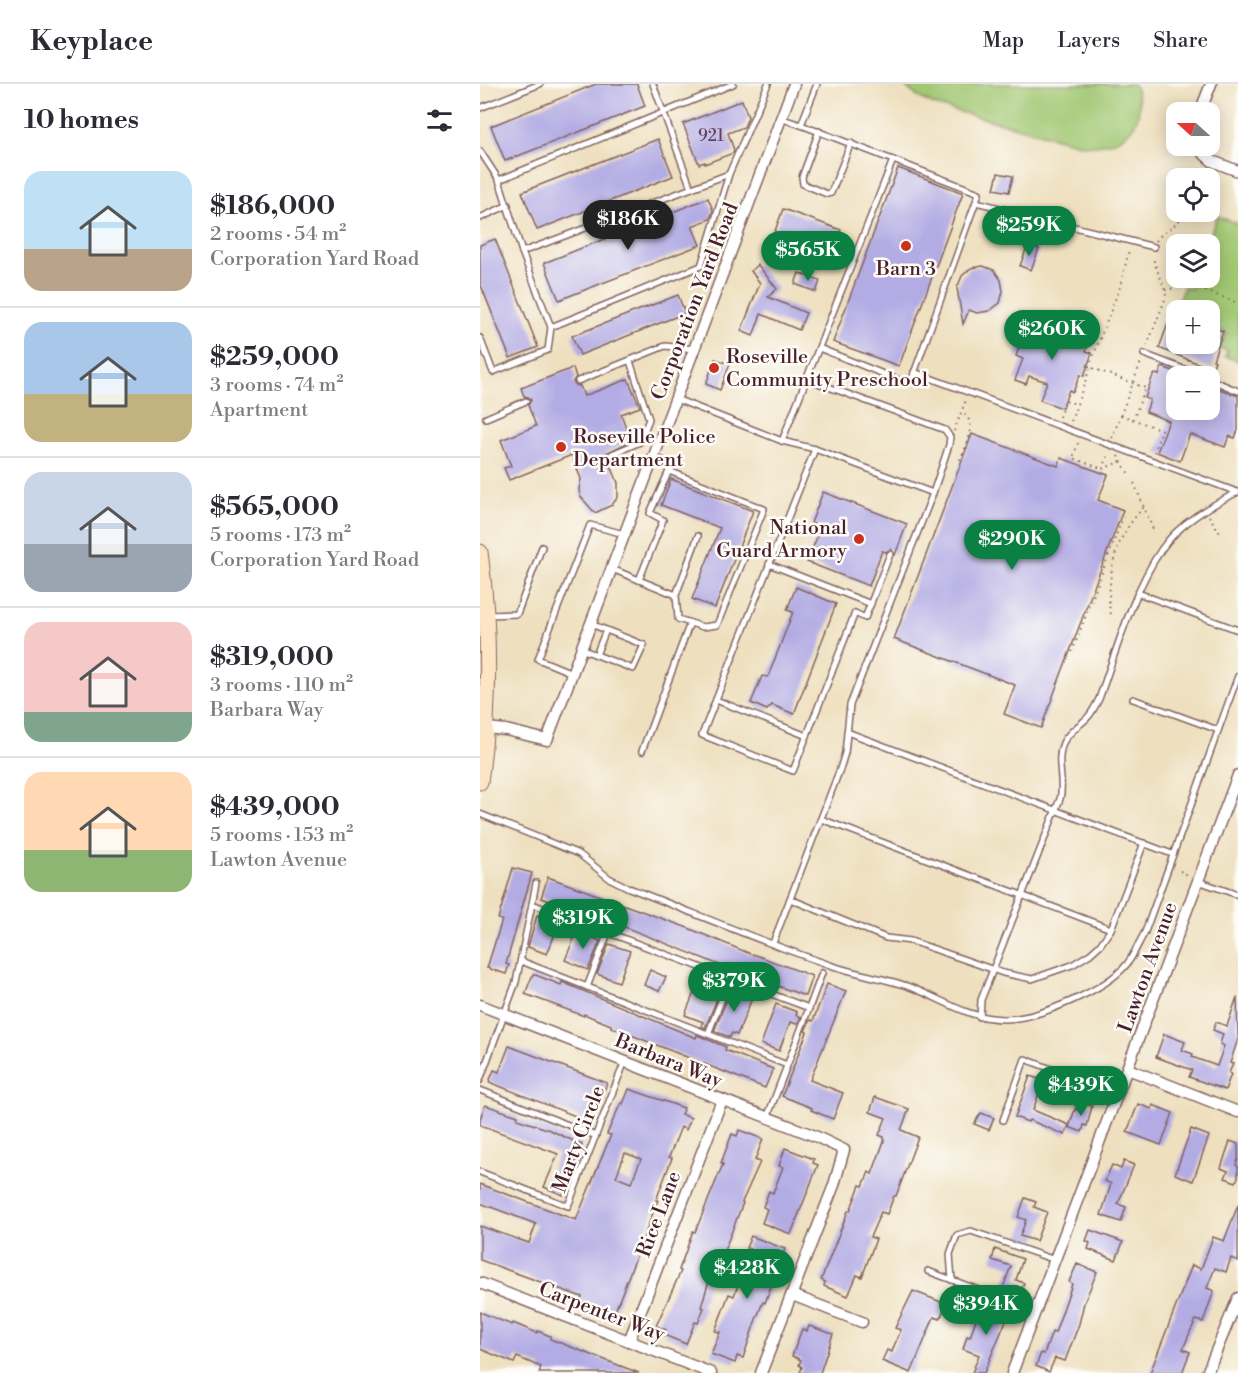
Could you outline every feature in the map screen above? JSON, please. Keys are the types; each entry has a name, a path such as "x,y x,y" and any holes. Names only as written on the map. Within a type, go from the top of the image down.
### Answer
{"main road":[{"path":"480,552 485,615 486,728 480,782"}],"street":[{"name":"Corporation Yard Road","path":"486,728 506,730 547,741 795,84"},
{"path":"1204,102 1211,84"},
{"path":"1207,156 1212,161 1238,171"},
{"name":"Lawton Avenue","path":"1012,1373 1238,775"},
{"name":"Barbara Way","path":"480,1005 815,1136 844,1150 834,1185 792,1295"},
{"path":"1128,1070 1238,1112"},
{"name":"Rice Lane","path":"629,1341 722,1100"},
{"name":"Carpenter Way","path":"480,1283 711,1373"},
{"path":"761,1373 792,1295 862,1322"},
{"path":"1207,1373 1238,1298"}],"lane":[{"path":"480,108 540,84"},
{"path":"653,84 691,188"},
{"path":"499,180 733,84"},
{"path":"551,327 701,266 729,174 768,84"},
{"path":"801,125 817,84"},
{"path":"783,119 979,193 912,379 903,382 819,348"},
{"path":"819,131 802,177 803,184 808,188 827,195 831,193 851,143"},
{"path":"480,151 499,180 522,252 551,327 548,350 493,372 480,338"},
{"path":"782,441 893,160"},
{"path":"522,252 729,174"},
{"path":"976,201 1154,247"},
{"path":"480,218 508,205"},
{"path":"578,381 665,346 695,349"},
{"path":"1144,354 1176,366"},
{"path":"612,454 640,442 649,419 630,361"},
{"path":"914,372 1238,492"},
{"path":"775,944 843,761 850,705 933,493 950,436 945,430 807,378"},
{"path":"1220,384 1238,391"},
{"path":"676,399 782,441 815,449 933,493"},
{"path":"486,418 526,401"},
{"path":"815,449 702,735 793,771 855,613 865,618 890,554"},
{"path":"639,580 663,520 650,513 669,471 669,463 654,457"},
{"path":"669,471 764,508 717,625 703,627 678,619 676,595 698,536"},
{"path":"980,1017 981,1000 1062,790 1060,762 1064,740 1094,709 1138,593 1161,549 1184,525 1238,492"},
{"path":"572,673 538,659 590,525 625,534"},
{"path":"485,615 517,614 542,547"},
{"path":"769,564 871,604"},
{"path":"612,569 676,595"},
{"path":"1138,593 1238,630"},
{"path":"642,751 690,623"},
{"path":"581,649 633,669 644,645 591,624"},
{"path":"596,655 606,630"},
{"path":"480,814 579,854 609,878 629,888 833,967 907,986 951,1007 980,1017 1007,1019 1069,1002 1099,988 1127,964 1145,932 1238,676"},
{"path":"1133,699 1218,730"},
{"path":"716,700 807,736"},
{"path":"847,732 1172,854"},
{"path":"821,819 1111,929"},
{"path":"790,899 880,936 911,941 993,969 1032,979 1050,975 1072,965 1100,945 1111,929 1144,843"},
{"path":"1198,881 1238,895"},
{"path":"480,1080 516,982 537,883"},
{"path":"532,904 809,1008"},
{"path":"587,987 608,933"},
{"path":"520,961 787,1065"},
{"path":"767,1118 822,973"},
{"path":"708,1034 730,978"},
{"path":"1003,1120 1025,1059 1118,1094"},
{"name":"Marty Circle","path":"480,1172 568,1206 625,1061"},
{"path":"480,1090 596,1136"},
{"path":"952,1280 950,1254 957,1235 971,1231 1055,1260"},
{"path":"928,1271 1035,1311"}],"path":[{"path":"1030,244 1040,247 1048,220"},
{"path":"1103,470 1121,415 1166,297 1166,290 1155,267 1154,247 1161,234 1178,222"},
{"path":"1068,429 1120,287 1132,241"},
{"path":"1166,290 1190,285 1238,303"},
{"path":"1089,367 1147,389 1133,420"},
{"path":"949,445 969,392"},
{"path":"1056,425 1065,401 1077,404"},
{"path":"960,460 972,426 970,419 961,412"},
{"path":"1121,415 1162,430 1150,460"},
{"path":"1082,434 1072,458 1103,470 1121,462"},
{"path":"1111,445 1130,476"},
{"path":"1134,483 1154,532"},
{"path":"1111,614 1109,596 1115,553 1129,526 1144,507"},
{"path":"1209,516 1220,533"},
{"path":"1072,652 1123,517"},
{"path":"1110,551 1115,553"}],"green space":[{"path":"902,84 1134,84 1138,99 1138,112 1130,131 1121,138 1097,145 1083,145 934,105 918,97"},
{"path":"1220,217 1238,224 1238,361 1225,356 1228,351 1220,348 1226,333 1220,329 1220,300 1178,300 1184,288 1220,288 1220,234 1211,234 1215,222 1220,222"}],"building":[{"path":"596,84 637,84 645,106 505,161 491,126"},
{"path":"742,100 748,117 744,127 728,133 733,153 705,164 705,162 699,164 683,124"},
{"path":"658,139 673,176 537,230 522,192"},
{"path":"898,168 963,193 899,366 833,342"},
{"path":"998,173 1013,176 1009,192 994,189"},
{"path":"708,198 713,210 710,219 692,226 700,245 559,300 544,263"},
{"path":"783,209 841,230 830,261 772,239"},
{"path":"495,239 538,347 510,358 480,283 480,245"},
{"path":"1028,244 1039,249 1031,270 1020,266"},
{"path":"758,265 777,289 768,297 806,313 799,330 761,314 753,336 741,331 760,283 751,271"},
{"path":"983,266 994,270 1001,280 1003,291 1000,303 989,311 977,313 969,310 963,324 957,288 962,276 971,268"},
{"path":"799,273 820,281 816,292 795,284"},
{"path":"678,295 685,313 580,355 572,336"},
{"path":"1029,321 1089,343 1086,351 1092,353 1084,376 1080,375 1073,392 1069,390 1062,408 1040,400 1047,382 1029,376 1026,384 1015,380 1023,359 1016,356"},
{"path":"1166,329 1166,351 1159,348"},
{"path":"1174,354 1215,354 1213,366 1204,366"},
{"path":"715,359 730,364 720,390 706,384"},
{"path":"1162,367 1166,368 1166,420 1146,412 1150,400 1145,398 1152,378 1155,374 1159,375"},
{"name":"Roseville Police Department","path":"573,368 576,377 573,382 580,386 584,396 628,379 640,407 621,414 631,441 606,453 618,483 618,497 612,505 595,513 580,496 581,479 572,455 509,480 504,468 511,466 501,440 536,426 528,405 531,400 524,396 521,388"},
{"path":"1220,389 1238,396 1238,430 1235,438 1229,436 1225,447 1190,434 1180,461 1157,452 1169,421 1166,420 1220,420"},
{"path":"972,434 1058,466 1061,458 1108,475 1098,500 1123,510 1041,728 1004,714 1015,685 894,639"},
{"path":"671,479 753,511 715,608 692,599 720,528 661,505"},
{"name":"National Guard Armory","path":"823,492 907,524 895,555 891,549 886,552 882,551 869,586 807,562 821,527 811,523"},
{"path":"796,587 836,604 794,714 772,705 767,710 751,703 762,676 768,677 793,612 787,610"},
{"path":"513,868 532,873 506,964 509,965 506,974 487,968 502,920 498,919"},
{"path":"548,877 812,976 805,996 737,972 600,917 600,919 541,898"},
{"path":"537,915 559,924 547,954 528,947"},
{"path":"577,931 600,941 588,970 565,960"},
{"path":"609,944 630,951 619,982 597,974"},
{"path":"650,970 666,977 659,991 644,985"},
{"path":"533,974 561,985 562,982 696,1038 697,1035 726,1047 725,1050 773,1069 765,1088 611,1027 611,1025 584,1014 584,1016 525,994"},
{"path":"701,975 723,984 705,1028 701,1026 703,1022 685,1015"},
{"path":"827,984 846,991 810,1080 843,1093 833,1119 782,1096 807,1032 805,1031 810,1020 813,1021"},
{"path":"732,987 753,996 737,1035 732,1033 730,1037 714,1031"},
{"path":"1237,997 1238,1039 1230,1063 1233,1064 1229,1073 1231,1074 1225,1090 1189,1077 1192,1070 1156,1057 1164,1034 1185,1042 1182,1050 1193,1054 1192,1057 1217,1066 1224,1046 1220,1044 1223,1034 1213,1030 1216,1022 1227,1026"},
{"path":"776,1004 797,1012 796,1015 801,1017 797,1024 790,1022 779,1051 761,1044"},
{"path":"509,1046 607,1083 600,1101 596,1099 588,1121 489,1082 494,1070 499,1072"},
{"path":"1030,1076 1050,1083 1046,1095 1039,1093 1033,1110 1069,1125 1065,1135 1029,1120 1028,1122 1015,1117"},
{"path":"629,1089 684,1108 681,1114 691,1118 686,1130 681,1127 669,1157 672,1158 656,1200 658,1200 614,1314 580,1301 582,1297 480,1260 480,1226 529,1243 536,1224 480,1203 480,1184 576,1220 611,1135 607,1134 621,1103 623,1104","holes":["625,1153 641,1159 631,1183 616,1177"]},
{"path":"875,1097 909,1109 901,1130 918,1137 896,1196 887,1214 881,1212 870,1237 876,1239 862,1277 857,1275 848,1296 824,1286 825,1282 821,1280 848,1211 850,1211 860,1185 863,1186 869,1172 872,1174 884,1141 884,1137 879,1135 886,1118 870,1112"},
{"path":"1081,1102 1092,1106 1087,1126 1084,1125 1082,1132 1069,1127 1075,1109 1078,1110"},
{"path":"1138,1104 1152,1109 1153,1105 1173,1113 1161,1145 1127,1132"},
{"path":"485,1105 518,1116 517,1119 550,1130 582,1145 563,1195 544,1187 558,1154 480,1125"},
{"path":"981,1113 994,1118 989,1130 974,1124"},
{"path":"1191,1129 1209,1136 1193,1181 1175,1174"},
{"path":"739,1130 763,1139 755,1160 760,1162 708,1284 701,1307 704,1308 698,1323 695,1322 686,1344 664,1335 666,1330 656,1326 681,1271 679,1270 693,1231 695,1232 723,1164 721,1163 732,1134 737,1136"},
{"path":"1230,1141 1238,1144 1236,1182 1225,1178 1228,1171 1221,1168"},
{"path":"785,1148 814,1159 813,1163 818,1165 791,1234 762,1223 767,1209 763,1207 769,1191 773,1193 783,1167 779,1166"},
{"path":"1124,1161 1134,1165 1118,1204 1126,1207 1121,1222 1101,1215 1111,1184 1105,1181 1112,1165 1121,1169"},
{"path":"1025,1198 1036,1202 1034,1207 1047,1212 1036,1241 1020,1236 1026,1220 1018,1217"},
{"path":"1238,1205 1238,1261 1231,1258 1226,1272 1215,1268 1207,1288 1214,1291 1203,1322 1196,1320 1183,1349 1190,1352 1182,1373 1150,1373 1192,1265 1201,1269 1213,1237 1224,1241"},
{"path":"1090,1230 1123,1242 1116,1260 1088,1249 1090,1243 1086,1241"},
{"path":"751,1236 785,1249 743,1358 737,1356 735,1363 711,1354 720,1332 715,1331 729,1294 734,1296 743,1271 750,1249 746,1248"},
{"path":"995,1249 1023,1259 1016,1280 1024,1283 1019,1297 1014,1295 1013,1298 1001,1293 1011,1266 992,1260"},
{"path":"1077,1264 1097,1272 1065,1361 1055,1358 1049,1372 1036,1366 1041,1353 1044,1354 1052,1332 1055,1333 1072,1284 1069,1282"},
{"path":"913,1291 946,1304 940,1319 934,1317 911,1373 882,1361 887,1350 892,1352 901,1330 895,1328"},
{"path":"997,1302 1010,1307 1005,1323 984,1373 972,1373 979,1355 963,1349 967,1336 970,1337 978,1313 990,1318"},
{"path":"480,1312 512,1325 513,1323 537,1333 538,1331 550,1336 550,1339 639,1373 539,1373 541,1367 517,1357 514,1363 480,1349"},
{"path":"809,1326 833,1334 820,1373 800,1373 801,1360 792,1356 802,1329 807,1331"}],"place":[{"name":"Barn 3","path":"906,246"},
{"name":"Roseville Community Preschool","path":"714,368"},
{"name":"Roseville Police Department","path":"561,447"},
{"name":"National Guard Armory","path":"859,539"}]}
